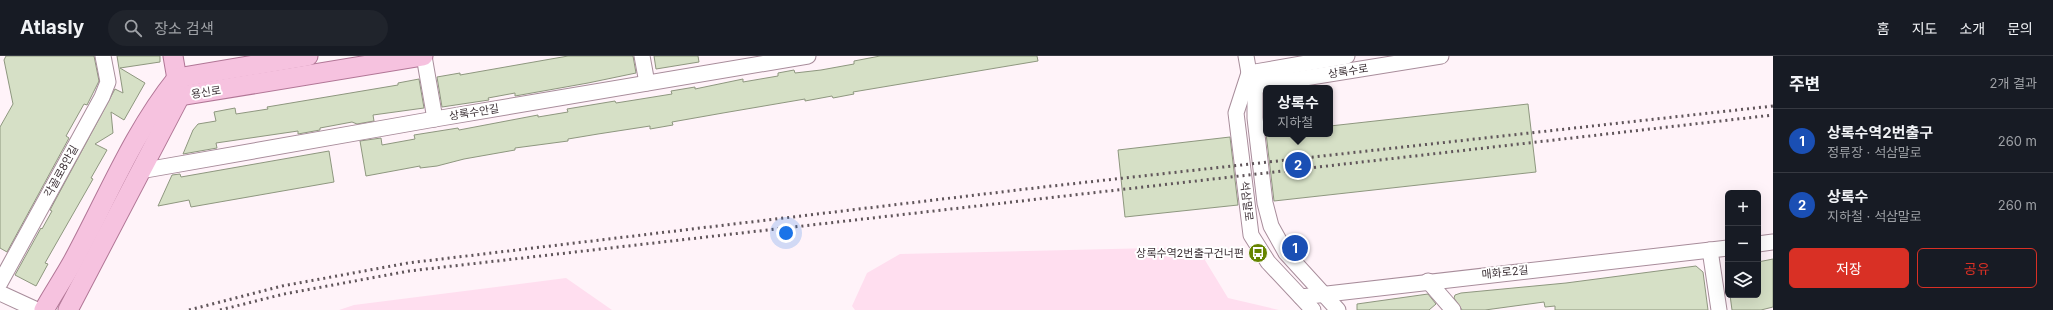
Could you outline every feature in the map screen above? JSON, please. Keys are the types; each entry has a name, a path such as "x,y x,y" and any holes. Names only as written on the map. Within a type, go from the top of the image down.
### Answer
{"main road":[{"path":"44,310 72,262 136,137 162,97 178,87 173,56"},
{"name":"용신로","path":"178,87 308,56"},
{"name":"용신로","path":"178,87 423,56"},
{"name":"용신로","path":"68,310 140,171 178,87"}],"street":[{"name":"각골로8안길","path":"0,283 102,97 108,82 103,56"},
{"path":"423,56 435,119"},
{"path":"642,56 647,83"},
{"name":"상록수안길","path":"140,171 808,56"},
{"path":"1246,56 1252,80"},
{"name":"상록수로","path":"1252,80 1347,56"},
{"name":"상록수로","path":"1252,80 1441,56"},
{"name":"석삼말로","path":"1252,80 1265,203 1271,226 1286,253 1338,310"},
{"name":"석삼말로","path":"1252,80 1236,113 1251,235 1268,262 1313,310"},
{"path":"1761,244 1773,242"},
{"name":"매화로2길","path":"1301,297 1428,281 1725,248"},
{"path":"1710,250 1720,310"},
{"path":"1428,281 1453,310"},
{"path":"0,293 37,310"}],"shaded area":[{"path":"1197,247 1228,298 1279,310 855,310 852,306 867,273 900,254"},
{"path":"566,278 612,310 339,310 354,305"}],"building":[{"path":"6,56 94,56 99,81 87,105 84,104 66,136 69,138 7,252 0,248 0,127 13,104 4,60"},
{"path":"117,56 160,56 160,62 120,68 145,83 124,120 111,112 113,133 95,144 107,150 91,178 93,179 45,263 48,264 36,286 15,275 52,211 50,210 115,89 123,93"},
{"path":"568,56 633,56 636,73 515,96 515,93 488,98 489,100 442,107 437,77 460,73 460,75"},
{"path":"654,56 698,56 699,62 656,69"},
{"path":"880,56 1037,56 1038,61 853,92 854,94 833,98 832,96 805,101 805,99 723,113 672,122 673,125 650,129 650,126 568,139 568,141 515,148 515,150 464,159 437,166 420,168 420,166 366,176 360,141 381,138 382,145 415,139 414,135 458,128 459,130 538,115 538,117 568,112 567,109 672,94 671,91 695,87 695,89 743,79 743,82 778,76 778,73 794,70 795,73 821,70 854,64 854,61"},
{"path":"419,79 424,108 373,115 374,121 357,124 352,122 298,134 298,131 216,143 217,148 183,154 193,130 198,124 216,121 214,112 235,108 236,114 268,109 267,107 398,85 398,83"},
{"path":"1528,104 1536,172 1274,201 1266,137 1333,137 1333,126"},
{"path":"1230,137 1238,205 1125,217 1118,150"},
{"path":"329,151 334,182 191,207 189,200 158,206 172,175 180,174 181,177"},
{"path":"1773,259 1773,307 1761,310 1732,310 1730,298 1761,298 1761,261"},
{"path":"1696,266 1703,272 1708,310 1555,310 1555,306 1545,307 1544,302 1485,310 1462,310 1454,298 1455,295 1461,293 1566,283"},
{"path":"1428,294 1436,304 1429,310 1357,310 1357,304"}],"railway":[{"path":"189,310 282,286 408,263 1043,187 1773,106"},
{"path":"220,310 284,294 409,271 1773,115"}],"place":[{"name":"상록수","path":"1298,165"},
{"name":"상록수역2번출구","path":"1295,248"},
{"name":"상록수역2번출구건너편","path":"1258,253"}]}
